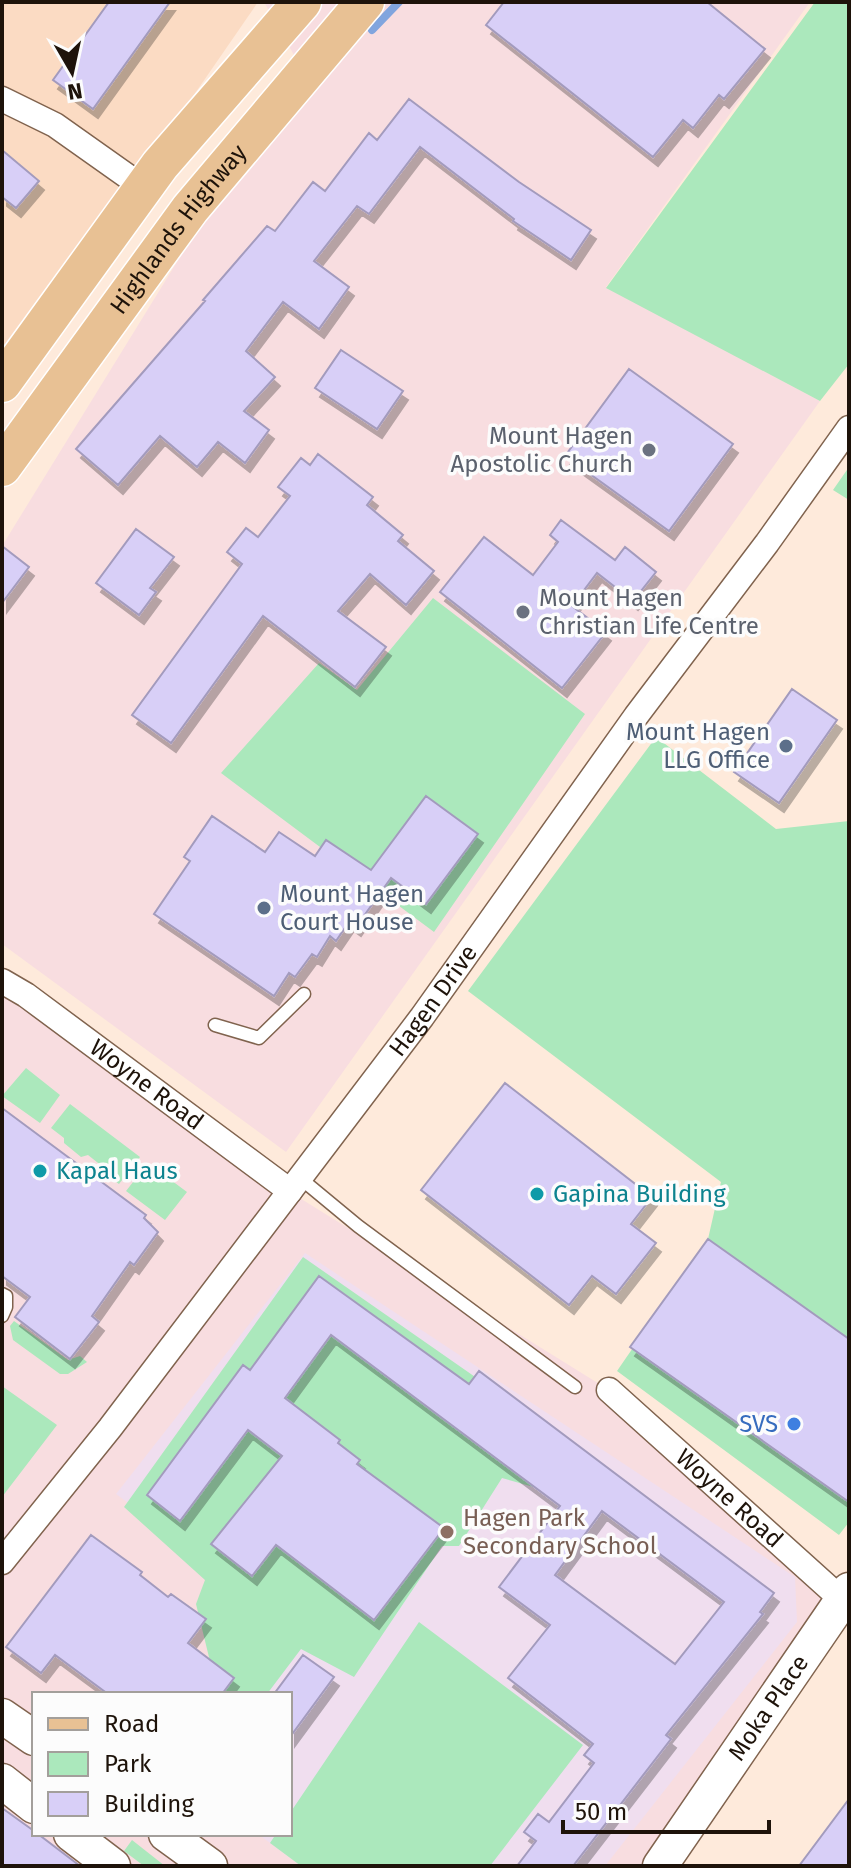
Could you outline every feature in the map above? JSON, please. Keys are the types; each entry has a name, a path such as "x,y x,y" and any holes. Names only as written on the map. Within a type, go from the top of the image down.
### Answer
{"main road":[{"name":"Highlands Highway","path":"2,383 144,188 302,2"},
{"name":"Highlands Highway","path":"2,467 190,209 365,2"}],"street":[{"path":"2,99 55,125 144,188"},
{"name":"Hagen Drive","path":"2,1562 110,1428 422,1017 636,716 767,543 849,428"},
{"name":"Woyne Road","path":"2,981 295,1185"},
{"name":"Woyne Road","path":"609,1390 846,1599"},
{"name":"Moka Place","path":"660,1866 846,1599"},
{"path":"2,1716 32,1737"},
{"path":"2,1781 32,1804"},
{"path":"74,1836 113,1866"},
{"path":"169,1836 210,1866"}],"lane":[{"path":"215,1025 259,1038 304,994"},
{"path":"295,1185 358,1226 575,1387"},
{"path":"2,1294 6,1296 6,1307 2,1316"}],"shaded area":[{"path":"2,2 258,2 2,373"},
{"path":"264,2 810,2 606,287 820,401 286,1152 2,944 2,546 299,64"},
{"path":"2,982 290,1192 609,1390 841,1601 660,1866 2,1866"},
{"name":"Hagen Park Secondary School","path":"305,1253 795,1577 797,1622 605,1866 301,1866 261,1836 292,1836 292,1692 256,1692 219,1570 116,1494"}],"green space":[{"path":"815,2 849,2 849,364 820,401 606,288"},
{"path":"849,467 849,500 833,490"},
{"path":"433,598 585,714 434,932 221,773 319,663 357,690"},
{"path":"656,737 776,829 849,821 849,1522 839,1535 617,1371 708,1239 721,1182 468,991"},
{"path":"26,1068 60,1095 40,1123 2,1096"},
{"path":"70,1104 140,1157 119,1184 112,1179 112,1174 88,1155 81,1157 64,1143 64,1138 51,1128"},
{"path":"148,1163 187,1192 165,1220 126,1191"},
{"path":"303,1257 567,1441 537,1488 502,1478 459,1546 442,1546 354,1677 301,1649 269,1692 218,1692 196,1604 205,1580 124,1507"},
{"path":"14,1321 68,1360 80,1356 87,1362 68,1374 60,1374 13,1340 10,1326"},
{"path":"2,1386 57,1425 2,1497"},
{"path":"419,1622 583,1745 490,1866 301,1866 270,1843 275,1836 292,1836 292,1810"},
{"path":"132,1840 165,1866 144,1866 124,1851"}],"building":[{"path":"109,2 170,2 93,109 53,80"},
{"path":"504,2 707,2 765,49 724,99 719,95 693,128 683,120 653,157 486,25"},
{"path":"409,99 519,182 591,230 571,260 513,221 420,147 369,214 357,206 314,261 349,287 319,329 283,302 246,351 275,377 244,411 269,430 245,463 218,442 197,467 160,436 118,485 76,449 267,226 275,231 313,182 325,191 369,133 377,140"},
{"path":"2,150 39,181 16,208 2,197"},
{"path":"341,350 403,391 377,429 315,388"},
{"name":"Mount Hagen Apostolic Church","path":"629,369 733,444 669,531 565,456"},
{"path":"318,454 373,497 367,505 403,535 398,541 434,571 406,605 370,574 338,611 386,647 355,687 263,616 171,743 132,715 242,564 227,552 246,528 258,537 290,496 278,487 301,458 310,465"},
{"name":"Mount Hagen Christian Life Centre","path":"561,520 615,560 625,547 656,572 633,601 597,573 572,606 606,632 562,688 440,592 484,537 533,575 558,542 550,535"},
{"path":"136,529 174,557 150,588 156,592 139,615 96,583"},
{"path":"2,546 29,567 2,603"},
{"name":"Mount Hagen LLG Office","path":"792,689 837,720 779,803 734,772"},
{"name":"Mount Hagen Court House","path":"426,796 478,834 426,904 391,878 356,927 349,922 336,941 330,936 317,957 312,954 295,977 289,973 274,996 154,914 190,861 184,857 212,816 265,852 279,832 315,856 326,840 371,870"},
{"name":"Gapina Building","path":"505,1083 652,1197 631,1224 656,1243 616,1294 592,1276 569,1305 421,1190"},
{"name":"Kapal Haus","path":"2,1108 146,1215 144,1218 158,1232 134,1265 130,1262 92,1316 99,1322 70,1359 15,1317 30,1297 2,1276"},
{"name":"SVS","path":"708,1239 849,1339 849,1502 630,1347"},
{"path":"319,1276 469,1384 479,1371 774,1593 760,1612 763,1614 666,1735 671,1739 573,1866 517,1866 536,1841 524,1832 538,1814 549,1822 594,1763 584,1755 593,1744 508,1678 550,1625 499,1587 560,1506 331,1335 285,1398 340,1440 338,1443 360,1460 357,1464 444,1528 374,1620 276,1545 252,1576 211,1544 282,1456 248,1430 180,1521 147,1495 243,1365 250,1370","holes":["602,1511 724,1602 675,1664 555,1575"]},
{"path":"91,1535 142,1572 140,1575 168,1597 171,1594 206,1619 188,1643 234,1678 224,1692 105,1692 55,1655 41,1673 6,1647"},
{"path":"303,1655 334,1677 292,1734 292,1692 275,1692"},
{"path":"849,1799 849,1866 799,1866"},
{"path":"2,1808 32,1830 32,1836 41,1836 80,1866 2,1866"}],"waterway":[{"path":"372,30 399,2"}],"place":[{"name":"Mount Hagen Apostolic Church","path":"649,450"},
{"name":"Mount Hagen Christian Life Centre","path":"523,612"},
{"name":"Mount Hagen LLG Office","path":"786,746"},
{"name":"Mount Hagen Court House","path":"264,908"},
{"name":"Kapal Haus","path":"40,1171"},
{"name":"Gapina Building","path":"537,1194"},
{"name":"SVS","path":"794,1424"},
{"name":"Hagen Park Secondary School","path":"447,1532"}]}
